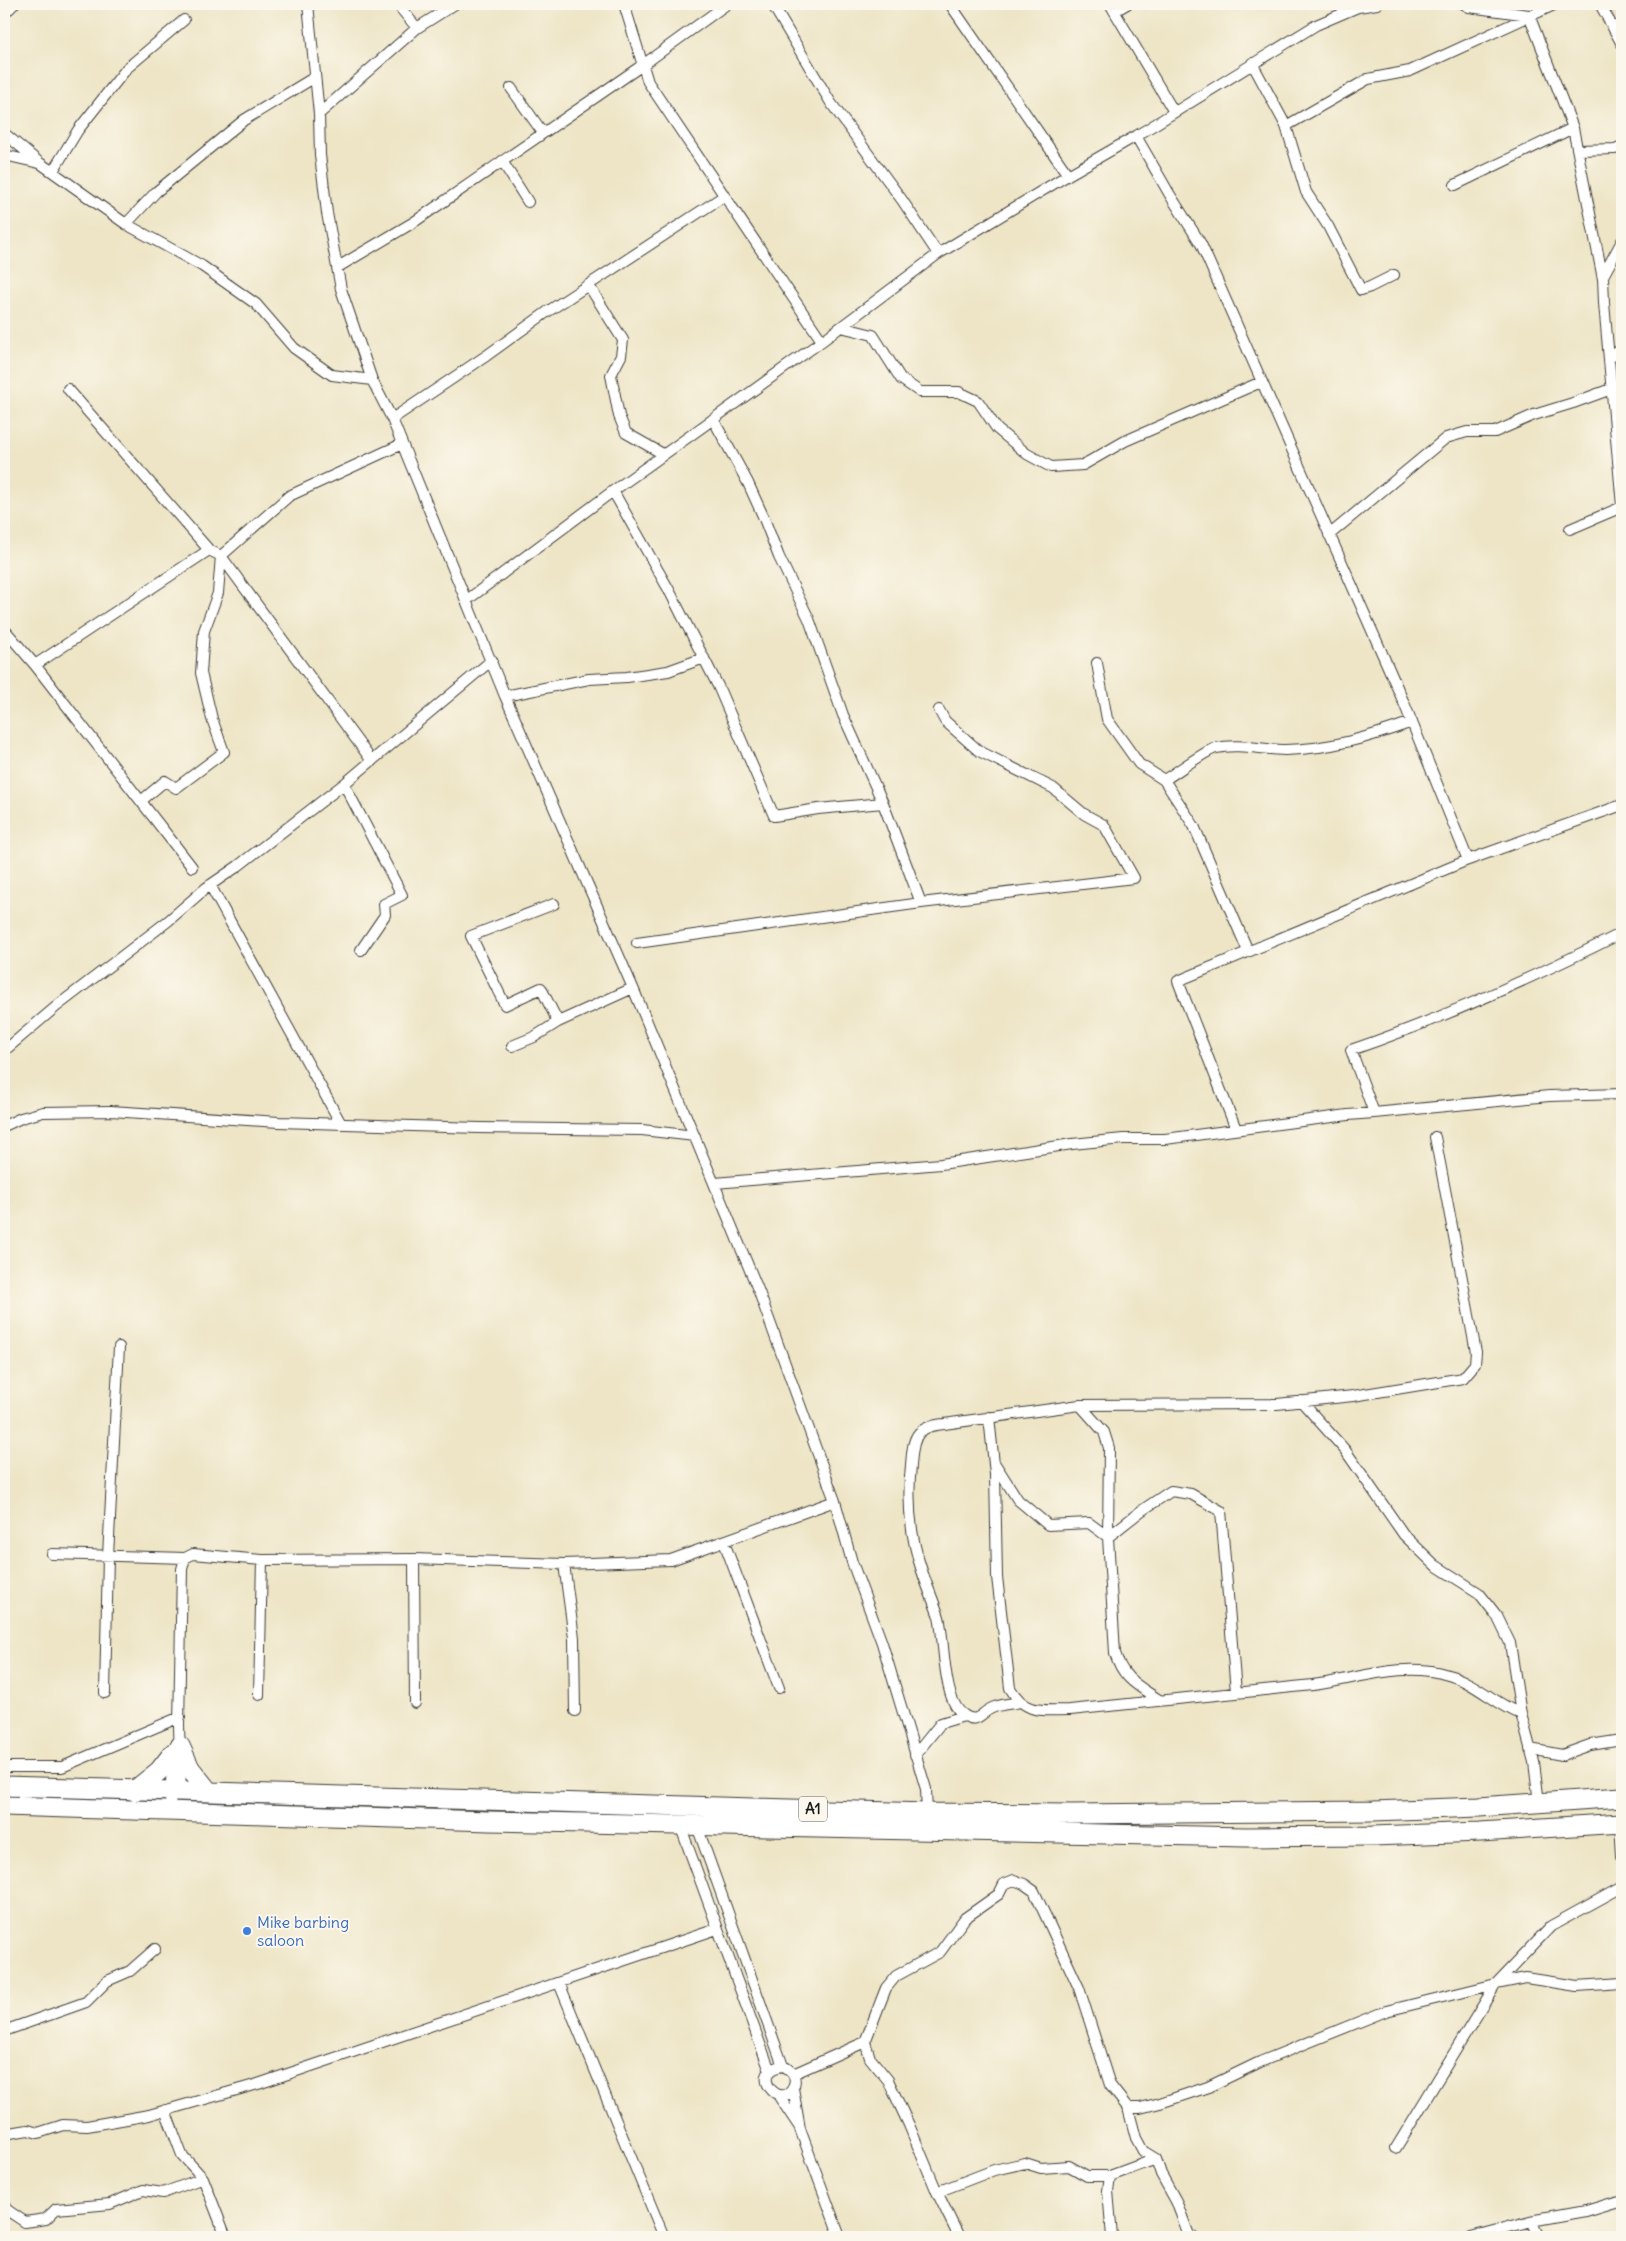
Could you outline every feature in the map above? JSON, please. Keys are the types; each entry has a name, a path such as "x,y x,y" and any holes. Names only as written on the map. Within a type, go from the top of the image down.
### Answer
{"highway":[{"path":"134,1791 159,1771 177,1749 209,1792"},
{"name":"A1","path":"4,1786 927,1813 1072,1814 1373,1810 1622,1798"},
{"name":"A1","path":"4,1806 689,1825 1256,1837 1373,1836 1621,1824"}],"street":[{"path":"308,4 319,114 320,155 327,213 341,289 372,380 392,420 506,696 715,1183 759,1292 835,1501 852,1562 882,1643 914,1755 926,1789 927,1813"},
{"path":"397,4 417,28"},
{"path":"319,114 417,28 455,4"},
{"path":"624,4 648,82 822,341"},
{"path":"338,267 414,222 644,64 714,7 727,4"},
{"path":"772,4 831,103 902,200 938,254"},
{"path":"950,4 1068,175"},
{"path":"1127,4 1112,8 1174,112"},
{"path":"467,600 613,490 822,341 938,254 1136,136 1316,25 1358,7 1377,4"},
{"path":"1464,4 1469,7 1529,15"},
{"path":"1286,126 1368,79 1410,71 1556,4"},
{"path":"1600,4 1622,44"},
{"path":"1529,15 1573,128 1578,150 1604,280 1609,358 1621,474 1622,507 1570,529"},
{"path":"53,171 78,130 127,68 184,20"},
{"path":"1252,63 1286,126 1306,192 1328,226 1361,290 1394,275"},
{"path":"126,224 156,192 244,120 316,77"},
{"path":"511,88 543,133"},
{"path":"1455,185 1573,128"},
{"path":"4,133 40,163 126,224 202,266 256,304 294,348 332,375 372,380"},
{"path":"1136,136 1170,196 1201,244 1412,722 1468,860"},
{"path":"1578,150 1616,149 1622,146"},
{"path":"6,158 40,163"},
{"path":"502,161 528,202"},
{"path":"392,420 547,312 724,196"},
{"path":"1604,280 1604,276 1622,241"},
{"path":"588,286 623,340 621,356 611,375 619,416 626,433 663,454"},
{"path":"841,327 873,335 901,379 920,392 959,392 978,401 997,429 1027,454 1050,467 1083,465 1125,441 1261,382"},
{"path":"1609,358 1622,348"},
{"path":"1329,535 1446,438 1467,432 1494,432 1534,414 1573,403 1622,385"},
{"path":"68,389 209,550 221,556 372,761"},
{"path":"713,419 748,483 809,619 843,715 882,803 921,903"},
{"path":"141,801 165,781 176,788 224,752 212,719 201,673 204,631 218,593 221,556 289,496 402,444"},
{"path":"613,490 704,658 774,816 818,809 882,803"},
{"path":"35,665 209,550"},
{"path":"4,629 35,665 192,867"},
{"path":"506,696 589,678 627,677 668,672 704,658"},
{"path":"4,1050 56,1006 168,921 210,885 238,866 344,784 492,660"},
{"path":"1097,663 1107,719 1139,764 1164,780 1194,826 1248,952"},
{"path":"637,943 921,903 1134,878 1104,825 1084,814 1054,788 979,751 945,721 939,710"},
{"path":"1164,780 1214,748 1244,746 1283,750 1326,747 1369,737 1412,722"},
{"path":"344,784 402,895 384,904 385,915 361,950"},
{"path":"1236,1129 1178,981 1468,860 1622,805"},
{"path":"210,885 340,1122"},
{"path":"554,904 472,936 504,1005 541,988 558,1022"},
{"path":"1374,1113 1351,1050 1398,1034 1526,981 1622,933"},
{"path":"512,1046 534,1037 558,1022 632,988"},
{"path":"715,1183 941,1164 1072,1144 1122,1139 1165,1140 1236,1129 1374,1113 1549,1096 1622,1094"},
{"path":"4,1126 21,1118 43,1112 111,1111 279,1122 340,1122 479,1128 642,1130 695,1136"},
{"path":"1020,1702 989,1709 983,1716 973,1719 964,1716 955,1708 938,1617 912,1535 909,1479 912,1451 920,1432 928,1426 1080,1405 1267,1404 1463,1378 1475,1364 1476,1352 1435,1137"},
{"path":"105,1693 108,1556 119,1346"},
{"path":"1301,1401 1345,1450 1408,1541 1435,1565 1479,1594 1497,1616 1510,1643 1516,1669 1521,1714 1534,1762 1539,1803"},
{"path":"1080,1405 1104,1432 1109,1448 1108,1537 1115,1653 1120,1668 1129,1680 1159,1700"},
{"path":"989,1417 994,1462 997,1577 1010,1688 1020,1702 1033,1710 1070,1710 1314,1684 1400,1669 1448,1674 1462,1680 1508,1709 1521,1714"},
{"path":"994,1462 1018,1500 1048,1525 1089,1523 1108,1537"},
{"path":"1108,1537 1141,1511 1171,1491 1191,1494 1220,1511 1236,1692"},
{"path":"52,1554 185,1558 194,1554 262,1560 414,1559 564,1564 671,1560 835,1501"},
{"path":"724,1542 780,1688"},
{"path":"175,1810 180,1721 182,1569 185,1558"},
{"path":"414,1559 415,1703"},
{"path":"259,1696 262,1560"},
{"path":"564,1564 574,1638 575,1711"},
{"path":"914,1755 941,1723 964,1716"},
{"path":"4,1767 62,1766 180,1721"},
{"path":"1530,1749 1562,1756 1590,1745 1622,1740"},
{"path":"1621,1824 1622,1857"},
{"path":"689,1825 717,1929 770,2071"},
{"path":"689,1825 783,2066"},
{"path":"959,2237 937,2192 909,2124 888,2080 870,2058 866,2042 886,1988 896,1976 940,1952 965,1918 999,1894 1004,1884 1014,1880 1024,1884 1034,1892 1079,1988 1110,2085 1128,2108 1136,2138 1143,2151 1156,2159 1161,2174 1176,2201 1189,2235 1193,2237"},
{"path":"1396,2148 1496,1984 1551,1926 1622,1888"},
{"path":"4,2134 28,2130 38,2133 64,2125 87,2126 149,2115 203,2101 717,1929"},
{"path":"4,2031 86,2002 107,1981 130,1970 155,1949"},
{"path":"1128,2108 1140,2108 1160,2103 1208,2087 1260,2062 1386,2012 1496,1984 1526,1978 1577,1986 1622,1983"},
{"path":"559,1983 664,2237"},
{"path":"793,2074 866,2042"},
{"path":"800,2129 778,2095 771,2091 767,2085 767,2077 770,2071 776,2067 783,2066 793,2074 795,2081 793,2088 800,2129 840,2237"},
{"path":"778,2095 788,2093 793,2088"},
{"path":"165,2110 182,2155 203,2178 226,2237"},
{"path":"937,2192 994,2170 1025,2163 1041,2168 1069,2166 1087,2176 1110,2176 1156,2159"},
{"path":"1110,2176 1108,2191 1112,2237"},
{"path":"4,2204 7,2210 25,2222 46,2219 56,2209 110,2204 143,2190 163,2193 203,2178"},
{"path":"1471,2237 1531,2221 1586,2211 1622,2200"},
{"path":"1531,2221 1539,2237"}],"place":[{"name":"Mike barbing saloon","path":"247,1931"}]}
